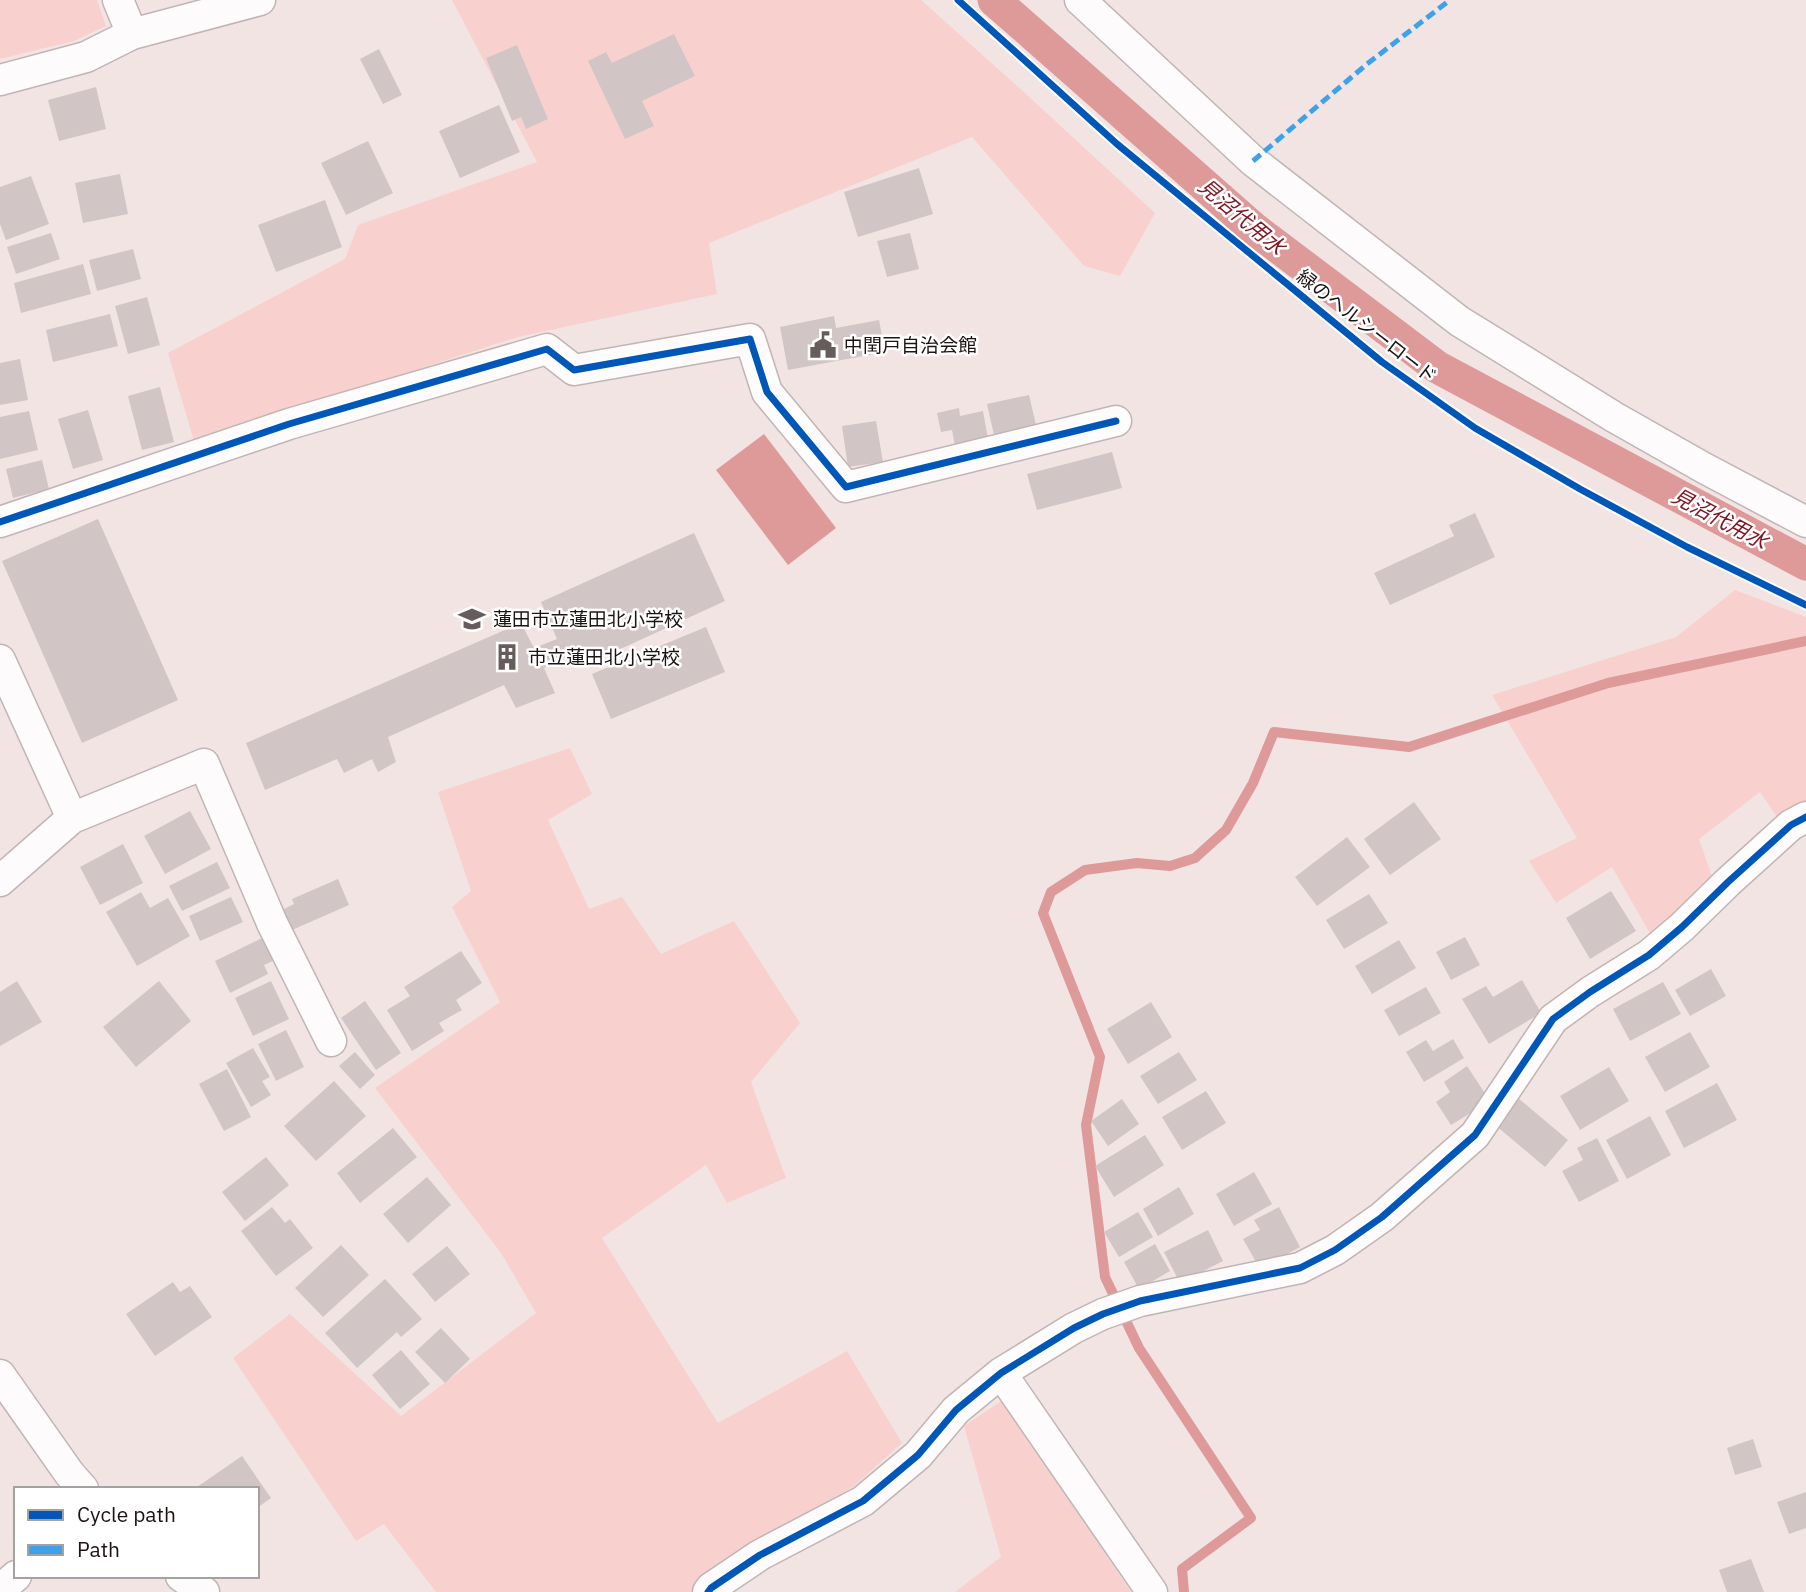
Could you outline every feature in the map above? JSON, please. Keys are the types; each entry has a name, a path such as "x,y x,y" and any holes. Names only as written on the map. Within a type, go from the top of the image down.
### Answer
{"street":[{"path":"118,0 132,34"},
{"path":"0,80 86,57 132,34 260,0"},
{"path":"1080,0 1253,160 1459,321 1614,417 1806,522"},
{"path":"0,522 289,424 547,349 574,370 750,339 767,392 846,487 1116,421"},
{"path":"0,660 72,818"},
{"path":"0,881 72,818 204,764 272,923 331,1041"},
{"path":"708,1592 760,1555 863,1501 918,1455 956,1410 1001,1373 1074,1328 1140,1301 1300,1268 1335,1250 1382,1217 1475,1135 1553,1019 1648,955 1682,927 1791,825 1806,817"},
{"path":"1001,1373 1152,1592"},
{"path":"0,1375 69,1474 81,1487"},
{"path":"0,1590 14,1578"},
{"path":"184,1578 204,1592"}],"shaded area":[{"path":"0,0 97,0 106,26 74,41 0,59"},
{"path":"452,0 921,0 1155,213 1120,276 1084,266 972,137 709,243 717,294 518,337 194,441 168,353 345,259 358,225 537,162"},
{"path":"764,434 836,528 788,565 716,470"},
{"path":"1735,590 1806,617 1806,804 1779,820 1760,792 1699,839 1714,882 1652,937 1612,867 1556,903 1529,861 1577,838 1492,695 1676,637"},
{"path":"570,748 592,794 548,820 589,909 622,897 661,954 734,921 800,1023 751,1082 786,1178 727,1203 706,1165 602,1238 718,1423 847,1351 902,1443 854,1486 757,1543 696,1592 436,1592 384,1524 356,1541 233,1358 290,1314 401,1416 536,1313 501,1253 375,1088 500,1002 452,907 471,891 438,792"},
{"path":"1003,1400 1131,1592 955,1592 1001,1557 964,1426"}],"building":[{"path":"674,34 695,76 642,101 654,126 625,139 588,61 606,52 612,63"},
{"path":"517,45 548,119 526,129 521,117 512,121 486,58"},
{"path":"379,49 402,95 383,104 360,59"},
{"path":"96,87 106,129 59,141 48,100"},
{"path":"499,105 520,152 460,178 439,131"},
{"path":"368,141 393,193 346,215 321,163"},
{"path":"919,168 933,214 858,237 844,192"},
{"path":"120,174 128,214 83,223 75,183"},
{"path":"31,176 49,224 6,240 0,224 0,187"},
{"path":"325,200 342,247 276,272 258,225"},
{"path":"51,233 60,259 16,274 7,247"},
{"path":"910,233 919,269 887,277 877,241"},
{"path":"133,249 141,279 97,291 89,260"},
{"path":"83,264 91,294 21,313 14,283"},
{"path":"147,297 160,345 128,354 115,306"},
{"path":"110,314 118,346 53,362 46,330"},
{"path":"834,316 836,328 879,320 885,352 788,370 780,327"},
{"path":"20,359 28,400 0,405 0,363"},
{"path":"160,387 174,442 142,450 128,396"},
{"path":"1029,395 1036,425 994,435 987,404"},
{"path":"959,408 960,416 983,411 988,439 955,446 952,430 941,432 937,413"},
{"path":"88,410 103,460 73,469 58,419"},
{"path":"29,411 38,450 0,459 0,417"},
{"path":"876,421 883,462 848,467 842,426"},
{"path":"1112,452 1122,488 1037,510 1027,474"},
{"path":"42,460 49,489 13,498 6,469"},
{"path":"1475,513 1495,557 1390,605 1374,573 1454,536 1449,525"},
{"path":"98,519 178,700 82,743 2,561"},
{"name":"市立蓮田北小学校","path":"694,533 725,601 590,663 583,650 544,668 555,693 516,708 504,685 388,737 396,762 378,772 372,759 344,773 337,759 265,790 246,743 521,623 534,648 557,639 541,602"},
{"path":"706,627 725,672 611,719 592,674"},
{"path":"1414,802 1441,839 1390,875 1364,839"},
{"path":"190,811 211,849 165,874 144,836"},
{"path":"1347,837 1370,867 1317,906 1295,877"},
{"path":"123,844 143,883 100,905 80,867"},
{"path":"217,862 230,888 182,911 169,886"},
{"path":"338,879 349,905 292,930 282,910 294,904 292,899"},
{"path":"1611,891 1636,931 1590,959 1566,918"},
{"path":"141,892 150,908 168,898 190,936 137,966 106,912"},
{"path":"1369,894 1388,923 1344,949 1326,920"},
{"path":"231,897 243,922 200,941 189,916"},
{"path":"264,937 275,960 264,965 268,974 230,993 215,961"},
{"path":"1465,937 1480,965 1451,980 1436,952"},
{"path":"1399,940 1416,968 1372,994 1355,966"},
{"path":"461,951 482,983 456,1000 462,1010 439,1023 444,1031 412,1051 387,1010 410,996 404,987"},
{"path":"1711,969 1726,996 1690,1016 1675,990"},
{"path":"1522,980 1541,1013 1489,1044 1462,999 1486,986 1493,997"},
{"path":"17,981 42,1022 0,1046 0,992"},
{"path":"159,981 191,1021 136,1067 103,1027"},
{"path":"271,981 289,1019 253,1036 235,998"},
{"path":"1663,982 1681,1014 1630,1041 1613,1009"},
{"path":"1426,987 1441,1013 1399,1036 1384,1010"},
{"path":"365,1001 401,1053 376,1070 341,1018"},
{"path":"1151,1002 1172,1037 1128,1064 1107,1029"},
{"path":"286,1030 304,1067 276,1081 258,1044"},
{"path":"1690,1032 1710,1067 1665,1092 1645,1057"},
{"path":"1453,1039 1464,1058 1424,1082 1406,1052 1426,1040 1433,1051"},
{"path":"253,1048 270,1077 262,1081 271,1095 251,1107 226,1063"},
{"path":"355,1052 375,1075 360,1089 339,1066"},
{"path":"1179,1052 1197,1080 1158,1104 1140,1076"},
{"path":"1467,1066 1490,1101 1451,1125 1436,1102 1450,1092 1444,1082"},
{"path":"1609,1067 1629,1101 1580,1130 1560,1096"},
{"path":"227,1069 251,1117 224,1131 199,1084"},
{"path":"334,1081 366,1116 316,1161 284,1126"},
{"path":"1717,1083 1737,1120 1684,1148 1665,1111"},
{"path":"1206,1091 1226,1123 1182,1150 1162,1117"},
{"path":"1518,1098 1568,1140 1545,1167 1495,1125"},
{"path":"1122,1099 1139,1124 1108,1146 1091,1121"},
{"path":"1650,1116 1671,1155 1627,1179 1606,1140"},
{"path":"393,1128 417,1157 360,1203 337,1173"},
{"path":"1145,1135 1164,1165 1114,1197 1095,1166"},
{"path":"1597,1138 1619,1181 1579,1202 1562,1171 1583,1160 1577,1148"},
{"path":"266,1157 289,1185 245,1221 222,1192"},
{"path":"1254,1172 1272,1204 1234,1226 1216,1194"},
{"path":"427,1177 451,1205 408,1243 383,1214"},
{"path":"1179,1187 1194,1214 1158,1236 1143,1209"},
{"path":"272,1207 285,1223 290,1219 313,1248 276,1276 241,1231"},
{"path":"1279,1207 1300,1247 1260,1269 1243,1239 1260,1230 1254,1220"},
{"path":"1138,1212 1153,1237 1119,1257 1104,1232"},
{"path":"1208,1230 1223,1261 1180,1283 1164,1252"},
{"path":"1155,1244 1170,1271 1139,1289 1124,1262"},
{"path":"341,1245 369,1275 323,1317 295,1288"},
{"path":"447,1246 470,1274 435,1302 412,1274"},
{"path":"385,1279 422,1319 401,1337 397,1332 357,1368 325,1333"},
{"path":"173,1282 180,1292 190,1286 212,1317 155,1356 126,1314"},
{"path":"441,1328 470,1359 445,1383 415,1352"},
{"path":"401,1350 430,1384 400,1409 372,1375"},
{"path":"1753,1439 1762,1467 1735,1475 1727,1448"},
{"path":"242,1456 271,1498 259,1507 259,1487 197,1487"},
{"path":"1806,1492 1806,1528 1789,1534 1777,1502"},
{"path":"1751,1559 1764,1592 1727,1592 1719,1570"}],"waterway":[{"name":"見沼代用水","path":"994,0 1253,228 1437,367 1806,564"},
{"path":"1184,1592 1182,1569 1251,1518 1139,1348 1105,1277 1086,1125 1100,1057 1043,913 1051,892 1085,870 1137,863 1170,866 1195,858 1226,830 1253,783 1274,732 1409,747 1608,683 1806,641"}],"marked path":[{"path":"1253,161 1367,64 1450,0"}],"cycle path":[{"name":"緑のヘルシーロード","path":"958,0 1117,144 1382,362 1475,428 1580,489 1687,547 1806,605"},
{"path":"0,522 289,424 547,349 574,370 750,339 767,392 846,487 1116,421"},
{"path":"708,1592 760,1555 863,1501 918,1455 956,1410 1001,1373 1074,1328 1140,1301 1300,1268 1335,1250 1382,1217 1475,1135 1553,1019 1649,955 1791,825 1806,817"}],"place":[{"name":"中閏戸自治会館","path":"823,345"},
{"name":"蓮田市立蓮田北小学校","path":"472,619"},
{"name":"市立蓮田北小学校","path":"507,657"}]}
